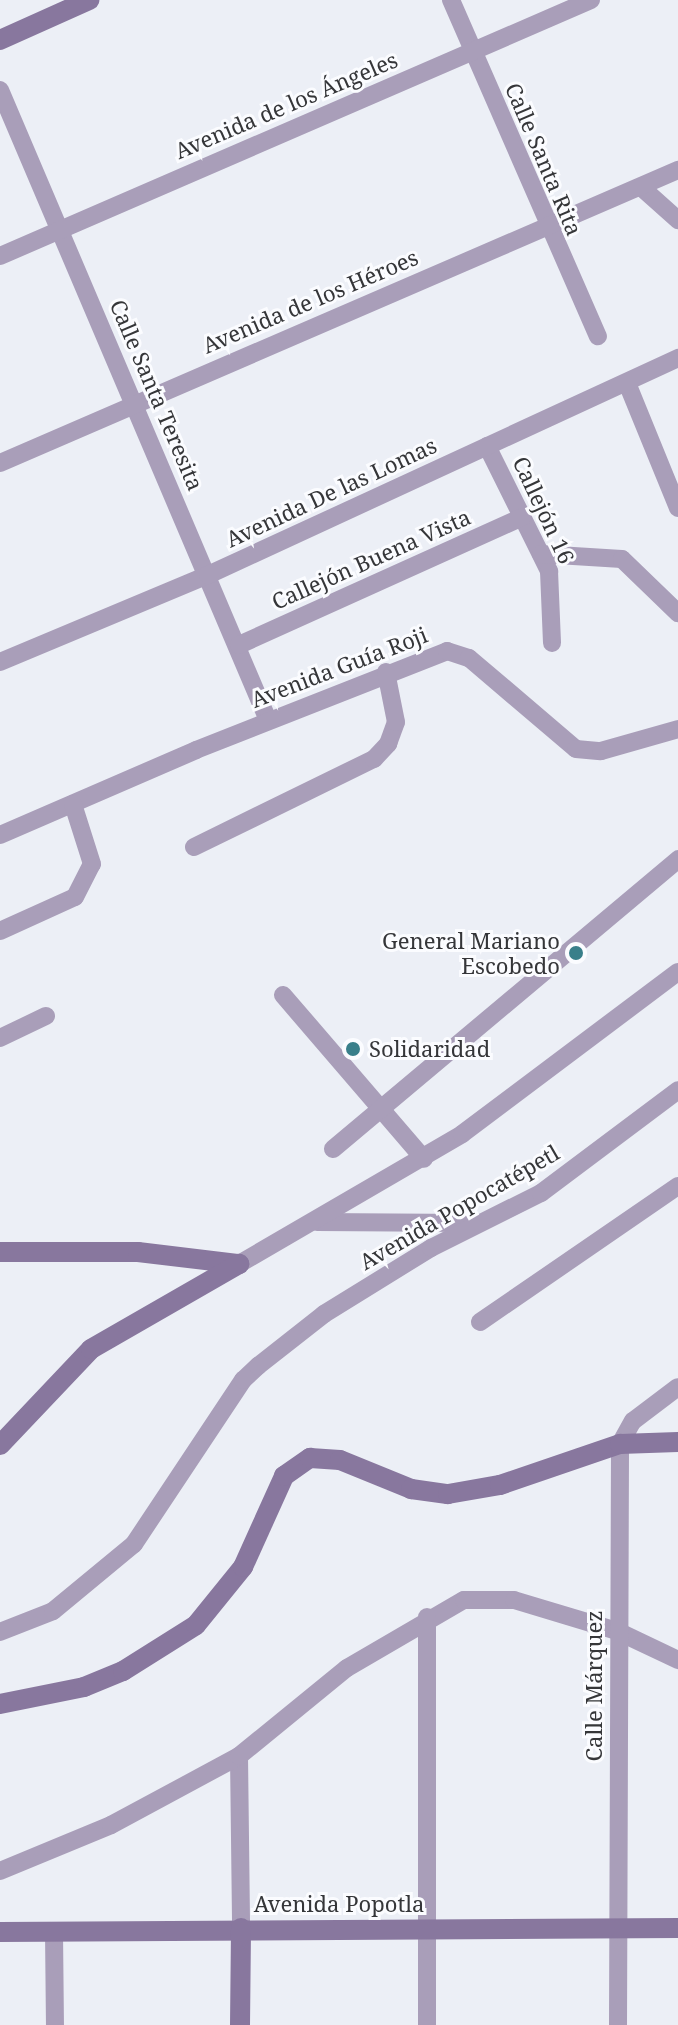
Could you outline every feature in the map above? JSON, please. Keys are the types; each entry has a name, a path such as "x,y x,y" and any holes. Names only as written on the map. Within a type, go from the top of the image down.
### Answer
{"street":[{"path":"0,40 89,0"},
{"name":"Calle Santa Rita","path":"451,0 545,225 598,336"},
{"name":"Avenida de los Ángeles","path":"0,256 591,0"},
{"name":"Calle Santa Teresita","path":"0,90 239,645 268,720"},
{"name":"Avenida de los Héroes","path":"0,463 678,170"},
{"path":"641,187 678,220"},
{"name":"Avenida De las Lomas","path":"0,662 208,575 678,358"},
{"path":"627,383 678,508"},
{"name":"Callejón 16","path":"487,446 552,582 552,643"},
{"name":"Callejón Buena Vista","path":"239,645 522,517"},
{"path":"541,554 622,559 678,613"},
{"name":"Avenida Guía Roji","path":"0,835 386,672 456,651 555,736 589,752 678,729"},
{"path":"194,847 374,759 388,744 396,722 386,672"},
{"path":"0,931 75,897 92,864 73,804"},
{"path":"333,1149 678,859"},
{"path":"0,1445 91,1349 424,1159 577,1051 678,972"},
{"path":"283,995 424,1159"},
{"path":"0,1038 46,1016"},
{"name":"Avenida Popocatépetl","path":"0,1632 53,1611 134,1544 243,1380 258,1366 324,1314 471,1223 541,1193 678,1090"},
{"path":"480,1322 678,1186"},
{"path":"314,1222 471,1223"},
{"path":"0,1252 138,1252 239,1264"},
{"path":"620,1444 633,1421 678,1387"},
{"path":"0,1704 28,1702 123,1671 196,1625 232,1586 276,1489 297,1464 322,1457 340,1460 411,1489 460,1493 620,1444 678,1442"},
{"name":"Calle Márquez","path":"618,2025 620,1444"},
{"path":"0,1871 111,1825 239,1756 347,1668 427,1617 471,1598 500,1598 617,1631 678,1660"},
{"path":"427,1617 427,2025"},
{"path":"239,1756 240,2025"},
{"name":"Avenida Popotla","path":"0,1932 241,1928 678,1928"},
{"path":"54,1932 55,2025"}],"place":[{"name":"General Mariano Escobedo","path":"576,953"},
{"name":"Solidaridad","path":"353,1049"}]}
